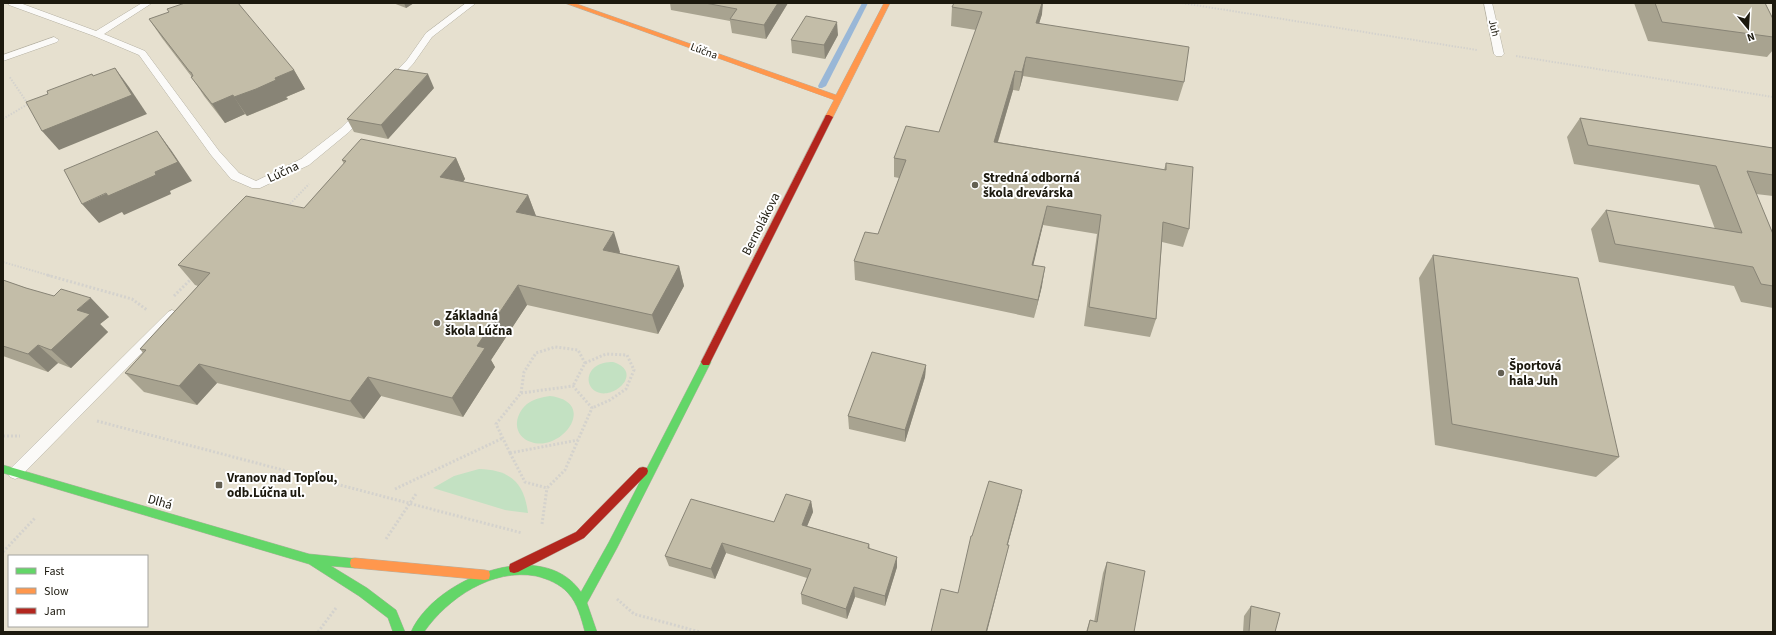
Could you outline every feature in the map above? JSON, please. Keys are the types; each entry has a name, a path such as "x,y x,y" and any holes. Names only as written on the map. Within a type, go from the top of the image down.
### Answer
{"street":[{"name":"Lúčna","path":"568,3 839,99"},
{"name":"Bernolákova","path":"582,601 613,545 657,455 887,3"},
{"path":"417,632 438,605 460,587 486,575 514,568 580,535 657,455"},
{"name":"Dlhá","path":"3,470 309,559"},
{"path":"309,559 486,575"},
{"path":"309,559 363,592 392,614 399,632"},
{"path":"514,568 535,570 554,576 570,587 582,601 589,617 591,632"}],"lane":[{"name":"Lúčna","path":"12,3 97,34 142,53 215,154 235,176 256,186 305,162 345,130 367,107"},
{"path":"97,34 148,3"},
{"path":"383,90 410,62 429,35 472,3"},
{"name":"Juh","path":"1488,3 1499,54"},
{"path":"3,58 54,40"},
{"path":"16,473 171,316"}],"path":[{"path":"1182,3 1773,97"},
{"path":"3,119 28,104 7,73"},
{"path":"285,209 312,180"},
{"path":"3,262 132,299 155,315 171,316"},
{"path":"171,299 194,277"},
{"path":"547,488 525,482 496,424 521,393 524,372 536,353 555,347 578,350 585,363"},
{"path":"542,526 547,488 565,470 592,408 610,400 626,389 634,370 627,355 606,354 585,363 573,386"},
{"path":"521,393 573,386"},
{"path":"573,386 592,408"},
{"path":"96,421 524,533"},
{"path":"3,436 40,436 55,433"},
{"path":"395,489 503,438"},
{"path":"510,452 578,440"},
{"path":"385,541 416,494"},
{"path":"3,552 35,518"},
{"path":"617,592 617,599 634,614 700,632"},
{"path":"318,632 340,603"}],"green space":[{"path":"613,362 622,367 626,372 626,378 623,384 610,393 595,391 590,386 590,372 599,365"},
{"path":"550,396 565,400 572,407 574,416 564,434 554,440 543,443 531,442 525,439 518,431 517,420 519,414 530,402 538,398"},
{"path":"479,469 499,472 514,480 523,493 528,513 505,510 433,488 454,476"}],"building":[{"path":"185,3 238,3 294,70 275,78 276,80 256,89 234,97 233,95 212,104 191,77 193,76 191,72 149,19 169,12 167,9"},
{"path":"705,3 778,3 764,25 730,19 737,9"},
{"path":"954,3 1042,3 1036,23 1189,47 1184,82 1026,57 1022,72 1015,71 994,142 1166,170 1166,163 1193,167 1189,229 1163,222 1156,319 1089,307 1101,215 1047,206 1032,265 1045,267 1038,300 854,261 865,232 878,234 906,160 894,158 906,126 939,132 982,12 952,7"},
{"path":"1655,3 1765,3 1773,19 1773,37 1662,22"},
{"path":"806,16 837,22 824,45 791,40"},
{"path":"115,68 132,95 42,131 26,102 48,94 47,91 92,74 93,76"},
{"path":"395,69 428,74 381,125 347,119"},
{"path":"1580,118 1773,148 1773,175 1747,171 1773,234 1773,286 1761,284 1753,267 1615,244 1606,210 1742,233 1716,166 1588,145"},
{"path":"157,131 178,162 155,172 156,175 108,196 106,193 82,204 64,170"},
{"path":"361,139 456,158 440,177 528,195 516,212 614,232 603,250 679,266 652,315 518,285 477,346 485,348 452,398 368,377 350,401 199,364 179,386 125,373 146,350 140,349 210,273 178,265 246,196 304,208 346,161 342,160"},
{"name":"Športová hala Juh","path":"1433,255 1578,278 1619,457 1452,424"},
{"path":"3,280 54,296 61,289 91,298 77,310 90,314 51,350 38,345 28,354 3,346"},
{"path":"872,352 926,365 905,430 848,416"},
{"path":"989,481 1022,490 986,632 931,632 941,589 958,593 971,536"},
{"path":"786,494 811,501 802,525 869,544 868,548 897,557 885,596 854,587 846,609 801,594 811,569 722,543 711,569 665,556 691,499 774,522"},
{"path":"1107,562 1145,571 1134,632 1087,632 1090,620 1097,622"},
{"path":"1251,606 1280,613 1275,632 1249,632"}],"waterway":[{"path":"822,86 865,3"}],"traffic: fast":[{"path":"582,601 613,545 706,362"},
{"path":"3,469 309,559 355,563"},
{"path":"313,561 363,592 392,614 399,632"},
{"path":"417,632 429,616 445,600 463,587 484,577 506,571 528,570 548,574 567,584 580,600 591,632"}],"traffic: slow":[{"path":"568,3 839,99"},
{"path":"829,117 887,3"},
{"path":"355,563 485,575"}],"traffic: jam":[{"path":"706,362 829,117"},
{"path":"514,568 580,535 643,471"}],"place":[{"name":"Stredná odborná škola drevárska","path":"975,185"},
{"name":"Základná škola Lúčna","path":"437,323"},
{"name":"Športová hala Juh","path":"1501,373"},
{"name":"Vranov nad Topľou, odb.Lúčna ul.","path":"219,485"}]}
